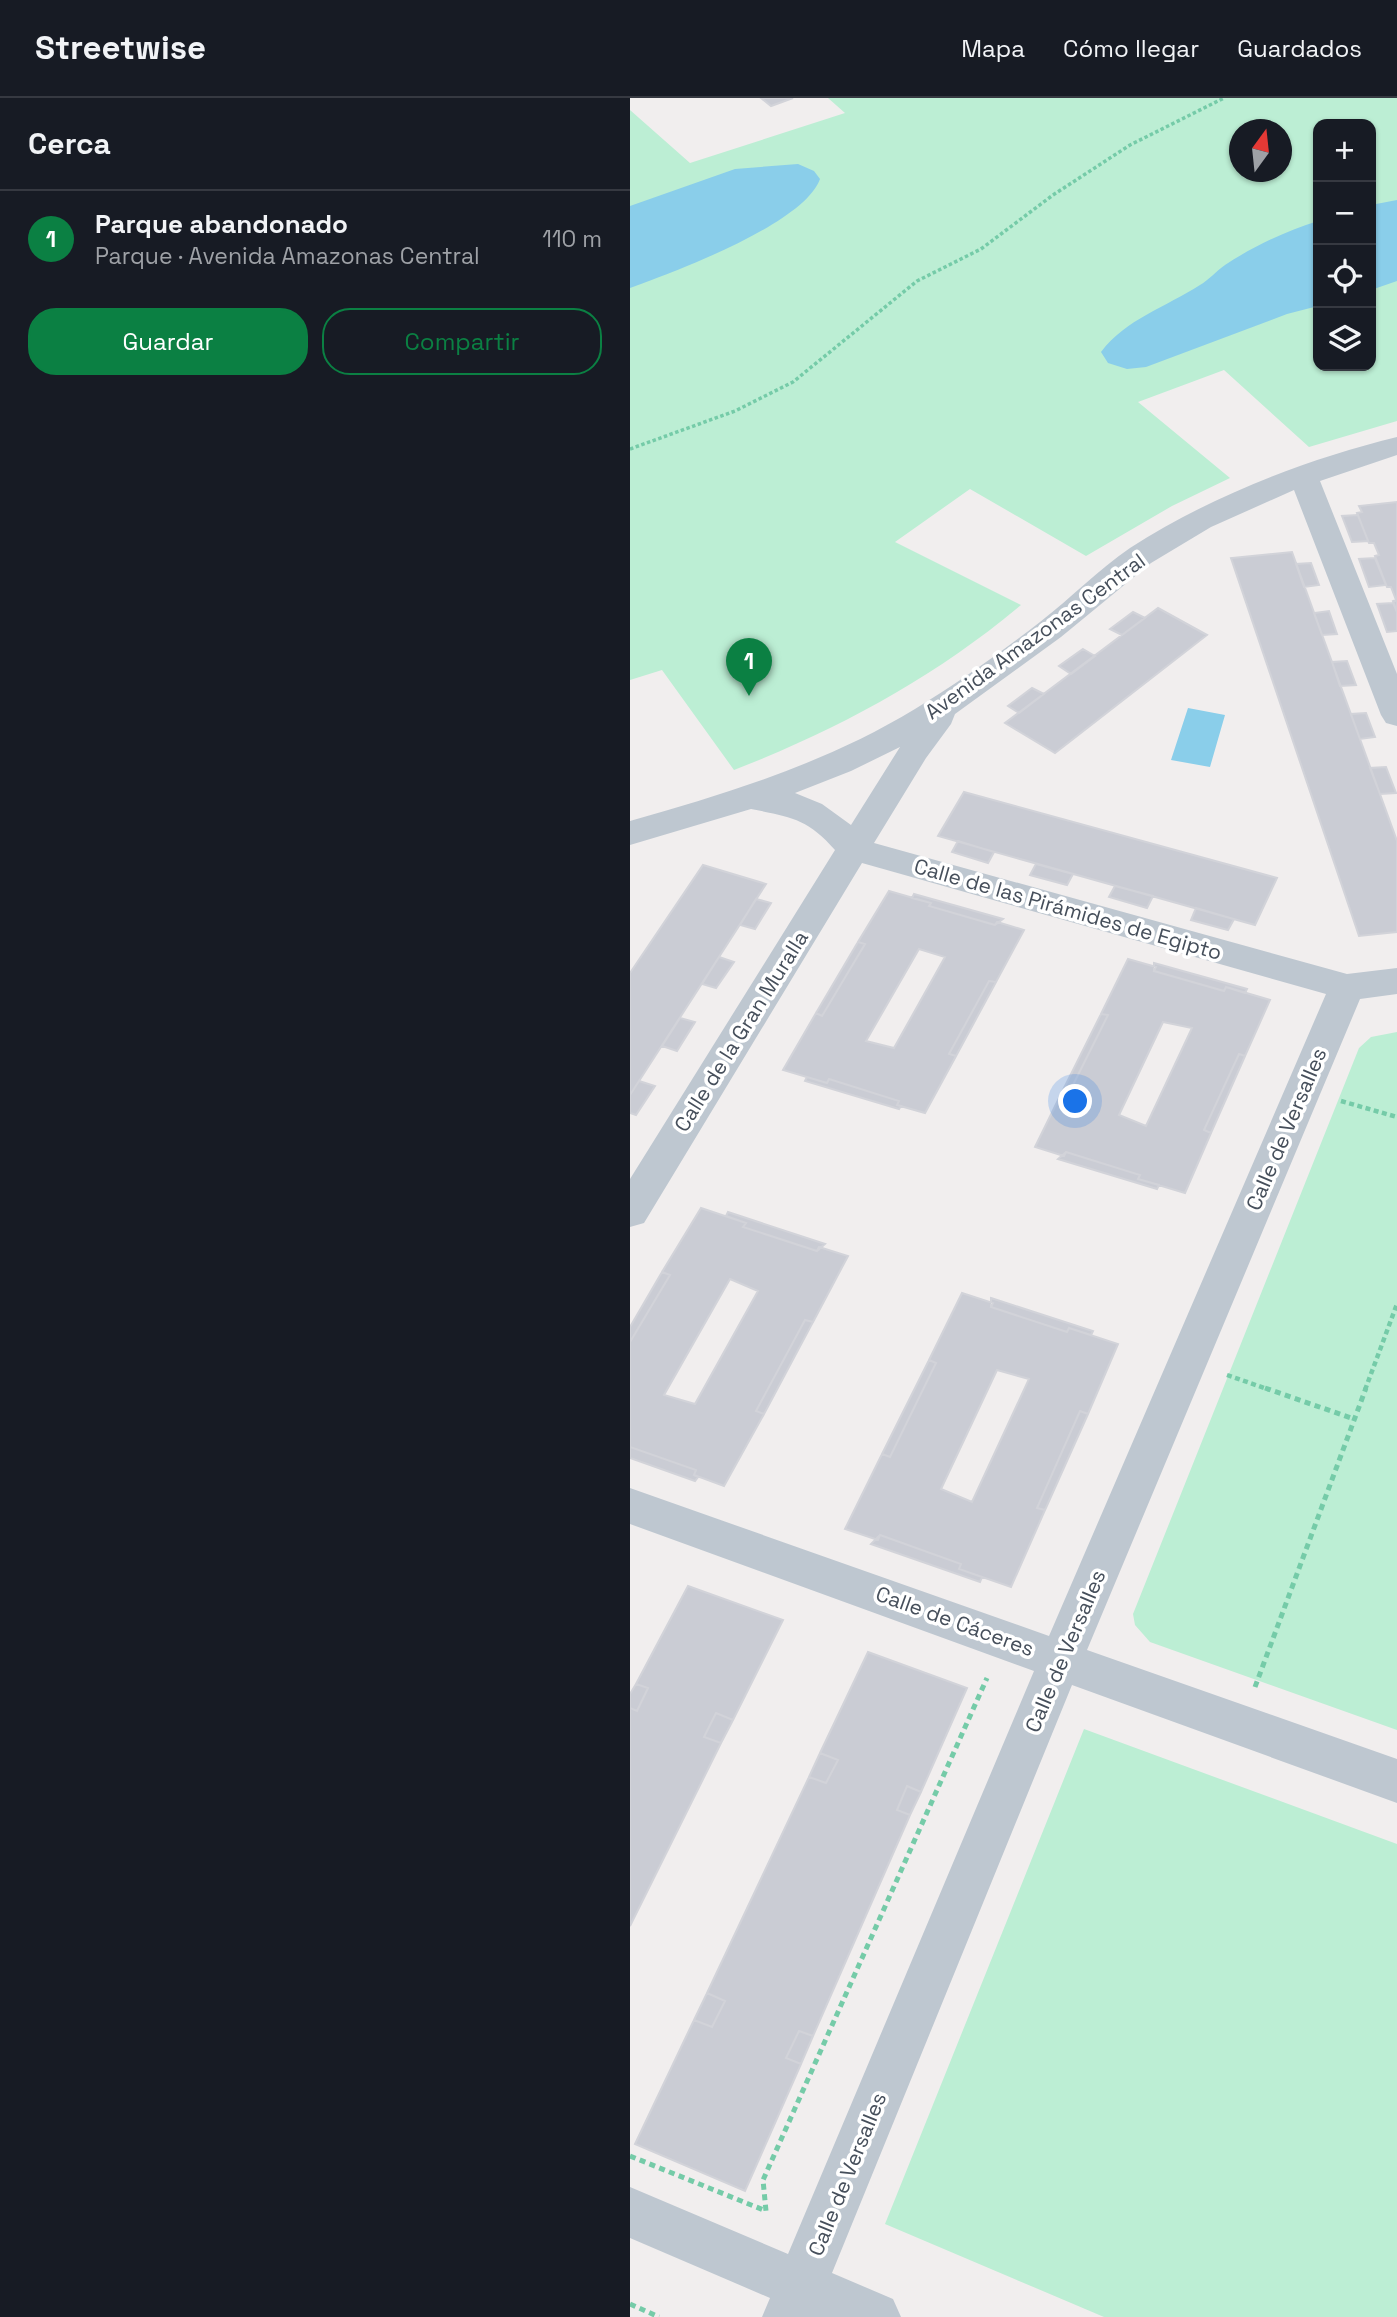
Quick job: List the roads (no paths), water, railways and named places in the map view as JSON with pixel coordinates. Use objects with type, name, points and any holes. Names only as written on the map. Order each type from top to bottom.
[{"type":"street","name":"Avenida Amazonas Central","points":[[630,833],[753,798],[801,781],[865,752],[951,702],[1050,630],[1140,556],[1233,504],[1303,475],[1397,446]]},
{"type":"street","points":[[1303,475],[1397,715]]},
{"type":"street","name":"Calle de la Gran Muralla","points":[[630,1212],[914,750],[951,702]]},
{"type":"street","points":[[753,798],[784,801],[817,815],[842,834],[853,849]]},
{"type":"street","name":"Calle de las Pirámides de Egipto","points":[[853,849],[1347,987],[1397,981]]},
{"type":"street","name":"Calle de Versalles","points":[[795,2301],[1062,1660],[1347,987]]},
{"type":"street","name":"Calle de Cáceres","points":[[630,1506],[1397,1781]]},
{"type":"street","points":[[630,2212],[795,2301],[875,2317]]},
{"type":"water","points":[[798,164],[814,171],[820,179],[809,196],[790,213],[736,244],[630,288],[630,206],[735,169]]},
{"type":"water","points":[[1397,200],[1397,281],[1376,288],[1376,245],[1376,204]]},
{"type":"water","points":[[1313,223],[1313,307],[1287,314],[1146,367],[1127,369],[1108,363],[1101,352],[1134,322],[1203,283],[1225,265],[1282,234]]},
{"type":"water","points":[[1188,708],[1225,715],[1210,767],[1171,760]]},
{"type":"place","name":"Parque abandonado","points":[[749,696]]}]
